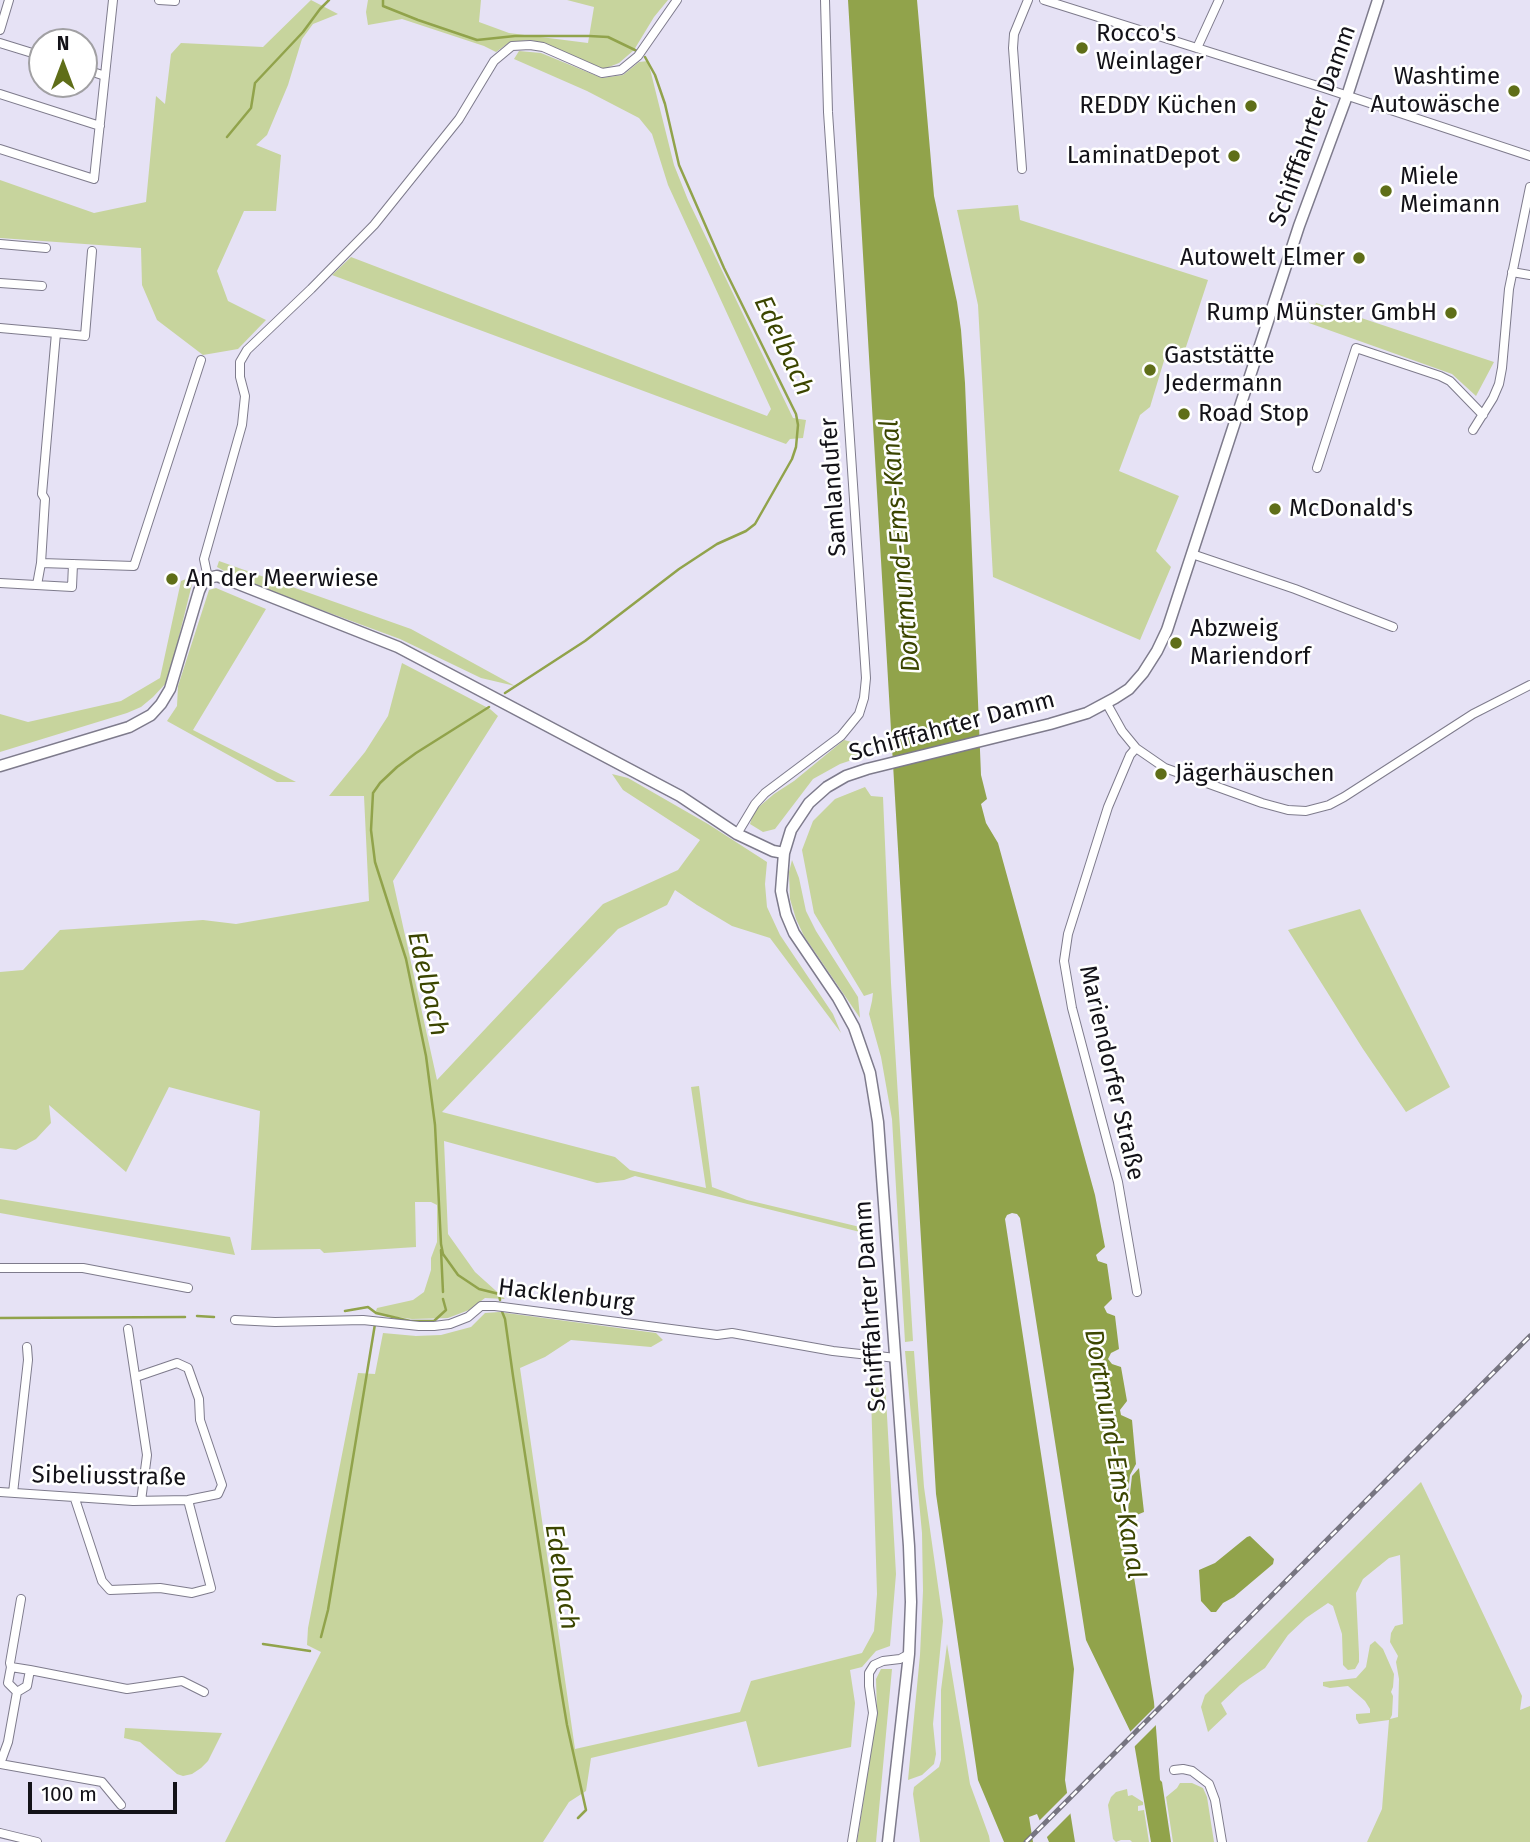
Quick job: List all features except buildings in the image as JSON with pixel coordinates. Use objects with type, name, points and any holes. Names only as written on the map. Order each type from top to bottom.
[{"type":"main road","name":"Schifffahrter Damm","points":[[888,1842],[909,1654],[911,1602],[878,1122],[872,1083],[854,1027],[838,998],[794,933],[786,914],[781,879],[784,853],[797,819],[816,796],[846,776],[1071,718],[1107,704],[1129,689],[1143,673],[1167,630],[1299,226],[1347,96],[1378,0]]},
{"type":"main road","points":[[0,766],[129,727],[151,715],[170,689],[203,582],[216,576],[398,647],[680,796],[737,834],[784,853]]},
{"type":"street","points":[[0,30],[9,0]]},
{"type":"street","points":[[0,149],[94,179],[113,0]]},
{"type":"street","points":[[159,0],[175,1]]},
{"type":"street","points":[[208,578],[204,559],[242,425],[245,396],[240,377],[240,362],[247,350],[374,225],[459,119],[495,61],[512,46],[543,47],[602,73],[621,70],[638,56],[677,0]]},
{"type":"street","name":"Samlandufer","points":[[737,834],[765,793],[841,736],[859,713],[864,698],[866,678],[828,112],[825,0]]},
{"type":"street","points":[[1022,169],[1013,48],[1014,34],[1028,0]]},
{"type":"street","points":[[1044,0],[1530,156]]},
{"type":"street","points":[[1197,48],[1219,0]]},
{"type":"street","points":[[0,43],[28,52]]},
{"type":"street","points":[[98,74],[105,76]]},
{"type":"street","points":[[0,94],[100,126]]},
{"type":"street","points":[[1473,430],[1499,384],[1509,289],[1530,187]]},
{"type":"street","points":[[0,244],[46,248]]},
{"type":"street","points":[[0,328],[85,336],[92,251]]},
{"type":"street","points":[[1512,272],[1530,275]]},
{"type":"street","points":[[0,283],[42,286]]},
{"type":"street","points":[[37,585],[41,563],[45,499],[42,494],[56,332]]},
{"type":"street","points":[[1317,468],[1356,348],[1450,381],[1483,415]]},
{"type":"street","points":[[41,563],[134,566],[201,360]]},
{"type":"street","points":[[1192,554],[1295,589],[1393,627]]},
{"type":"street","points":[[0,583],[72,587],[73,564]]},
{"type":"street","points":[[1107,704],[1122,731],[1136,748],[1165,768],[1277,808],[1306,811],[1329,805],[1344,797],[1473,713],[1530,685]]},
{"type":"street","name":"Mariendorfer Straße","points":[[1136,748],[1129,755],[1108,807],[1068,934],[1064,961],[1072,1008],[1118,1182],[1137,1292]]},
{"type":"street","points":[[0,1268],[83,1268],[188,1288]]},
{"type":"street","name":"Hacklenburg","points":[[235,1320],[363,1320],[434,1326],[450,1324],[468,1317],[481,1306],[495,1306],[717,1335],[732,1333],[833,1351],[896,1357]]},
{"type":"street","points":[[128,1329],[148,1455],[141,1501]]},
{"type":"street","points":[[13,1493],[28,1360],[27,1347]]},
{"type":"street","name":"Sibeliusstraße","points":[[0,1492],[75,1499],[141,1501],[188,1500],[218,1494],[222,1485],[200,1420],[199,1399],[188,1368],[177,1363],[136,1377]]},
{"type":"street","points":[[75,1499],[103,1581],[110,1590],[160,1588],[192,1592],[211,1588],[188,1500]]},
{"type":"street","points":[[17,1692],[8,1683],[21,1599]]},
{"type":"street","points":[[852,1842],[873,1713],[869,1673],[874,1665],[909,1654]]},
{"type":"street","points":[[11,1667],[127,1689],[182,1681],[204,1692]]},
{"type":"street","points":[[30,1671],[27,1686],[17,1692],[8,1742],[0,1764],[102,1782],[121,1805]]},
{"type":"street","points":[[1174,1770],[1192,1771],[1209,1784],[1215,1800],[1222,1842]]},
{"type":"street","points":[[0,1833],[37,1842]]},
{"type":"shaded area","points":[[311,0],[338,14],[313,24],[302,39],[288,85],[267,135],[256,145],[281,155],[276,211],[244,211],[217,271],[228,301],[266,320],[238,349],[203,355],[157,320],[142,285],[141,248],[0,238],[0,180],[94,213],[146,202],[156,96],[165,104],[171,54],[181,43],[263,47]]},
{"type":"shaded area","points":[[368,0],[481,0],[479,22],[509,33],[588,43],[594,7],[567,0],[668,0],[634,50],[619,63],[604,69],[530,40],[510,42],[496,52],[402,19],[368,25]]},
{"type":"shaded area","points":[[519,51],[541,53],[602,78],[623,75],[639,62],[648,61],[674,165],[688,200],[793,418],[806,420],[803,438],[790,439],[786,444],[332,275],[351,257],[767,416],[771,409],[668,185],[652,134],[639,118],[587,91],[514,59]]},
{"type":"shaded area","points":[[1018,205],[1020,220],[1208,280],[1182,359],[1166,354],[1150,407],[1140,415],[1119,471],[1179,496],[1156,551],[1171,567],[1140,640],[993,577],[978,305],[957,210]]},
{"type":"shaded area","points":[[1316,303],[1494,362],[1476,396],[1452,374],[1309,323]]},
{"type":"shaded area","points":[[219,561],[411,629],[515,686],[481,678],[400,639],[243,581],[217,567]]},
{"type":"shaded area","points":[[194,576],[168,681],[153,697],[141,707],[127,713],[0,752],[0,714],[28,722],[121,701],[160,678],[181,581]]},
{"type":"shaded area","points":[[216,588],[266,609],[193,730],[296,782],[277,782],[167,721],[177,706],[178,686],[209,590]]},
{"type":"shaded area","points":[[402,663],[490,709],[498,716],[393,881],[437,1080],[603,904],[678,870],[700,840],[623,790],[612,774],[628,778],[767,862],[767,907],[780,935],[833,1014],[841,1033],[770,938],[732,926],[675,890],[667,905],[618,929],[442,1112],[615,1157],[630,1170],[706,1188],[691,1087],[699,1086],[712,1187],[747,1200],[860,1227],[860,1232],[635,1176],[597,1183],[444,1141],[448,1234],[475,1272],[505,1299],[485,1298],[469,1310],[448,1318],[412,1319],[375,1314],[377,1308],[413,1300],[424,1292],[437,1242],[437,1205],[431,1202],[415,1202],[416,1247],[324,1253],[320,1249],[251,1250],[260,1111],[169,1087],[126,1172],[49,1105],[51,1123],[36,1139],[16,1150],[0,1148],[0,972],[23,970],[60,930],[203,920],[236,924],[369,901],[364,796],[329,796],[365,752],[388,716]]},
{"type":"shaded area","points":[[844,740],[856,743],[861,757],[840,764],[813,779],[775,829],[763,832],[750,824],[754,811]]},
{"type":"shaded area","points":[[865,787],[871,796],[883,797],[891,983],[913,1341],[905,1342],[892,1119],[881,1057],[869,1014],[873,993],[864,996],[814,913],[802,850],[813,821],[835,799]]},
{"type":"shaded area","points":[[792,860],[806,911],[858,997],[860,1018],[804,936],[796,919],[790,899],[789,872]]},
{"type":"shaded area","points":[[1360,909],[1450,1087],[1406,1112],[1288,930]]},
{"type":"shaded area","points":[[0,1199],[230,1237],[235,1255],[0,1213]]},
{"type":"shaded area","points":[[499,1312],[656,1333],[663,1340],[651,1347],[571,1340],[545,1357],[520,1368],[575,1749],[740,1712],[751,1681],[862,1653],[874,1631],[877,1594],[870,1362],[884,1363],[896,1574],[890,1646],[876,1651],[862,1667],[850,1670],[855,1703],[851,1747],[758,1767],[746,1721],[591,1758],[586,1791],[569,1802],[543,1842],[225,1842],[321,1652],[307,1645],[308,1628],[358,1373],[375,1374],[383,1333],[441,1335],[471,1327],[485,1313]]},
{"type":"shaded area","points":[[905,1351],[914,1351],[924,1487],[943,1621],[933,1724],[936,1754],[934,1764],[922,1775],[908,1780],[923,1591],[922,1533]]},
{"type":"shaded area","points":[[1421,1482],[1522,1696],[1520,1710],[1530,1706],[1530,1842],[1367,1842],[1382,1809],[1389,1720],[1359,1724],[1356,1714],[1370,1713],[1365,1701],[1348,1686],[1330,1688],[1323,1686],[1323,1682],[1356,1678],[1366,1667],[1370,1645],[1375,1641],[1383,1649],[1394,1674],[1390,1719],[1398,1717],[1398,1656],[1390,1642],[1395,1626],[1403,1624],[1400,1555],[1389,1558],[1363,1579],[1356,1593],[1359,1662],[1355,1669],[1348,1670],[1343,1665],[1342,1634],[1333,1606],[1328,1603],[1288,1635],[1265,1668],[1240,1685],[1221,1703],[1227,1714],[1208,1732],[1201,1707],[1205,1695]]},
{"type":"shaded area","points":[[947,1644],[970,1784],[990,1842],[920,1842],[913,1794],[914,1787],[939,1767],[941,1760],[941,1690]]},
{"type":"shaded area","points":[[881,1669],[892,1669],[876,1842],[857,1842],[877,1713],[876,1679]]},
{"type":"shaded area","points":[[125,1728],[222,1733],[208,1761],[192,1774],[183,1776],[177,1774],[140,1742],[124,1738]]},
{"type":"shaded area","points":[[1180,1783],[1192,1783],[1203,1788],[1207,1797],[1214,1842],[1173,1842],[1166,1797]]},
{"type":"shaded area","points":[[1127,1789],[1128,1796],[1132,1795],[1143,1802],[1143,1805],[1138,1806],[1138,1811],[1144,1810],[1149,1842],[1116,1842],[1113,1839],[1108,1805],[1116,1792]]},
{"type":"water","name":"Dortmund-Ems-Kanal","points":[[848,0],[917,0],[934,196],[961,330],[981,775],[987,799],[981,804],[986,823],[998,843],[1095,1195],[1105,1247],[1096,1255],[1098,1261],[1107,1264],[1112,1299],[1104,1307],[1107,1313],[1115,1316],[1119,1349],[1111,1353],[1108,1359],[1112,1364],[1121,1367],[1127,1401],[1120,1410],[1121,1415],[1132,1420],[1136,1464],[1130,1475],[1125,1521],[1154,1702],[1160,1780],[1171,1842],[1151,1842],[1133,1737],[1086,1640],[1020,1218],[1012,1213],[1005,1219],[1074,1669],[1065,1780],[1075,1842],[1049,1842],[1037,1814],[1029,1817],[1033,1842],[1004,1842],[978,1780],[936,1494]]},
{"type":"water","points":[[1139,1468],[1144,1512],[1127,1519],[1132,1476]]},
{"type":"water","points":[[1250,1536],[1274,1559],[1273,1564],[1223,1603],[1216,1612],[1211,1612],[1201,1601],[1199,1570],[1215,1563]]},
{"type":"pier","points":[[1158,1704],[1159,1722],[1132,1749],[1128,1734]]},
{"type":"pier","points":[[1070,1790],[1074,1810],[1044,1840],[1037,1823]]},
{"type":"waterway","points":[[227,137],[251,108],[255,83],[329,0]]},
{"type":"waterway","name":"Edelbach","points":[[383,0],[383,6],[477,40],[515,36],[608,37],[637,51]]},
{"type":"waterway","name":"Edelbach","points":[[505,693],[585,641],[679,569],[717,544],[755,524],[792,459],[796,447],[796,414],[724,268],[679,165],[665,104],[655,75],[645,57]]},
{"type":"waterway","name":"Edelbach","points":[[489,707],[416,753],[380,783],[373,793],[371,830],[375,862],[406,959],[426,1056],[435,1125],[443,1254],[458,1275],[479,1289],[499,1294],[500,1300]]},
{"type":"waterway","points":[[441,1250],[443,1292]]},
{"type":"waterway","points":[[345,1311],[368,1307],[376,1313],[410,1321],[434,1321],[446,1310],[443,1299]]},
{"type":"waterway","name":"Edelbach","points":[[501,1309],[505,1319],[567,1725],[586,1810],[578,1818]]},
{"type":"waterway","points":[[197,1316],[214,1317]]},
{"type":"waterway","points":[[0,1318],[185,1317]]},
{"type":"waterway","points":[[321,1637],[328,1610],[375,1324]]},
{"type":"waterway","points":[[263,1644],[310,1651]]},
{"type":"railway","points":[[1026,1842],[1530,1336]]},
{"type":"place","name":"Rocco's Weinlager","points":[[1082,48]]},
{"type":"place","name":"Washtime Autowäsche","points":[[1514,91]]},
{"type":"place","name":"REDDY Küchen","points":[[1251,106]]},
{"type":"place","name":"LaminatDepot","points":[[1234,156]]},
{"type":"place","name":"Miele Meimann","points":[[1386,191]]},
{"type":"place","name":"Autowelt Elmer","points":[[1359,258]]},
{"type":"place","name":"Rump Münster GmbH","points":[[1451,313]]},
{"type":"place","name":"Gaststätte Jedermann","points":[[1150,370]]},
{"type":"place","name":"Road Stop","points":[[1184,414]]},
{"type":"place","name":"McDonald's","points":[[1275,509]]},
{"type":"place","name":"An der Meerwiese","points":[[172,579]]},
{"type":"place","name":"Abzweig Mariendorf","points":[[1176,643]]},
{"type":"place","name":"Jägerhäuschen","points":[[1161,774]]}]
